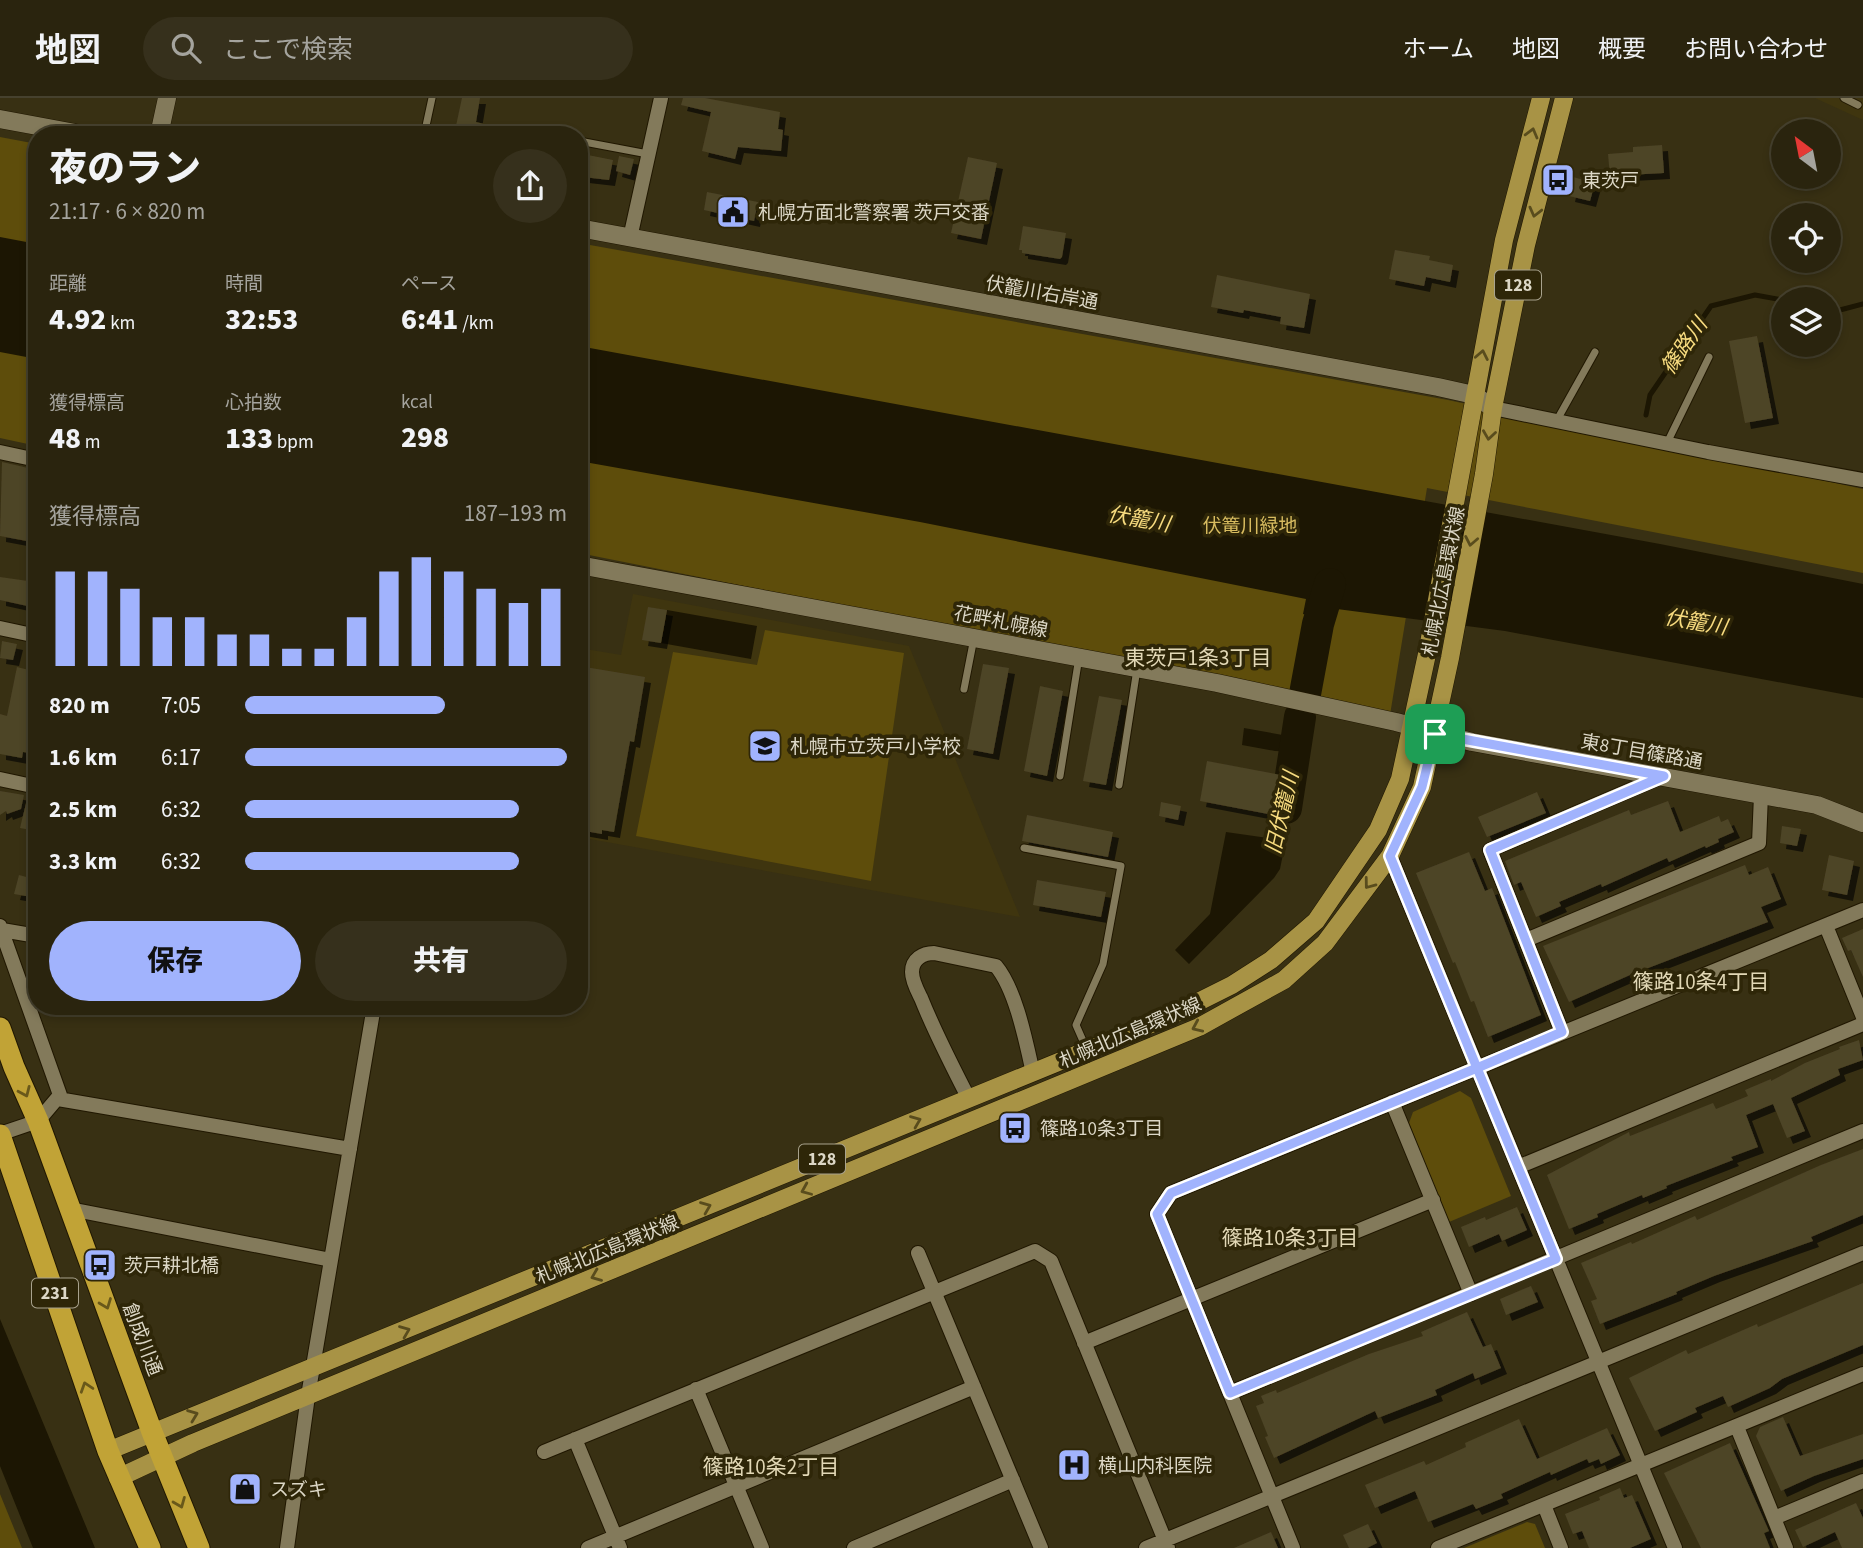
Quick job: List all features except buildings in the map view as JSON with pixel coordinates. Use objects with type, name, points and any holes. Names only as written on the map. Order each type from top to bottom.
[{"type":"highway","name":"創成川通","points":[[0,1028],[38,1121],[152,1432],[199,1548]]},
{"type":"highway","name":"231","points":[[0,1134],[108,1451],[149,1548]]},
{"type":"main road","points":[[161,126],[167,98]]},
{"type":"main road","name":"札幌北広島環状線","points":[[108,1451],[1166,1018],[1232,985],[1271,960],[1316,921],[1378,830],[1399,779],[1427,654],[1504,240],[1541,98]]},
{"type":"main road","name":"札幌北広島環状線","points":[[118,1478],[308,1396],[1199,1027],[1284,980],[1325,943],[1390,856],[1422,787],[1450,658],[1484,474],[1493,408],[1526,245],[1564,98]]},
{"type":"main road","points":[[0,118],[40,126]]},
{"type":"main road","name":"伏籠川右岸通","points":[[588,230],[1474,395],[1493,408]]},
{"type":"main road","name":"花畔札幌線","points":[[588,567],[1137,668],[1412,727]]},
{"type":"main road","name":"東8丁目篠路通","points":[[1412,727],[1435,734],[1761,794],[1817,806],[1863,823]]},
{"type":"street","points":[[630,238],[661,98]]},
{"type":"street","points":[[1493,408],[1667,444],[1863,480]]},
{"type":"street","points":[[0,452],[28,458]]},
{"type":"street","points":[[0,628],[28,634]]},
{"type":"street","points":[[1562,1032],[1490,850],[1664,776]]},
{"type":"street","points":[[0,779],[28,785]]},
{"type":"street","points":[[1525,940],[1759,843],[1761,794]]},
{"type":"street","points":[[1390,856],[1675,1548]]},
{"type":"street","points":[[1293,1548],[1157,1214],[1171,1193],[1863,910]]},
{"type":"street","points":[[1826,926],[1863,1017]]},
{"type":"street","points":[[1,928],[28,934]]},
{"type":"street","points":[[1,928],[28,1004]]},
{"type":"street","points":[[969,1099],[913,979],[915,961],[924,954],[934,953],[996,965],[1023,1025],[1033,1073]]},
{"type":"street","points":[[0,1134],[38,1121],[60,1095],[32,1015]]},
{"type":"street","points":[[287,1548],[308,1396],[372,1015]]},
{"type":"street","points":[[1518,1167],[1863,1024]]},
{"type":"street","points":[[58,1099],[350,1149]]},
{"type":"street","points":[[1392,1102],[1471,1294]]},
{"type":"street","points":[[1230,1393],[1863,1131]]},
{"type":"street","points":[[1084,1343],[1433,1200]]},
{"type":"street","points":[[70,1209],[331,1260]]},
{"type":"street","points":[[544,1451],[1035,1251],[1051,1261],[1166,1544]]},
{"type":"street","points":[[918,1253],[1041,1548]]},
{"type":"street","points":[[1146,1548],[1166,1544],[1272,1496],[1863,1253]]},
{"type":"street","points":[[1437,1548],[1863,1374]]},
{"type":"street","points":[[588,1548],[618,1542],[736,1486],[974,1387]]},
{"type":"street","points":[[696,1389],[762,1548]]},
{"type":"street","points":[[1737,1427],[1786,1548]]},
{"type":"street","points":[[575,1439],[618,1542]]},
{"type":"street","points":[[855,1548],[1013,1480]]},
{"type":"street","points":[[1774,1518],[1863,1481]]},
{"type":"street","points":[[1544,1505],[1561,1548]]},
{"type":"lane","points":[[427,126],[432,98]]},
{"type":"lane","points":[[1844,98],[1858,105]]},
{"type":"lane","points":[[588,143],[649,155]]},
{"type":"lane","points":[[1556,421],[1595,352]]},
{"type":"lane","points":[[1667,444],[1709,356]]},
{"type":"lane","points":[[964,689],[974,637]]},
{"type":"lane","points":[[1060,776],[1079,657]]},
{"type":"lane","points":[[1119,785],[1137,668]]},
{"type":"lane","points":[[1024,848],[1121,866],[1103,964],[1076,1025],[1087,1051]]},
{"type":"shaded area","points":[[1815,98],[1863,98],[1863,120]]},
{"type":"shaded area","name":"札幌市立茨戸小学校","points":[[633,594],[909,646],[1020,917],[588,839],[588,650],[621,655]]},
{"type":"green space","points":[[0,137],[28,142],[28,444],[0,438]]},
{"type":"green space","name":"伏篭川緑地","points":[[588,245],[1448,400],[1863,489],[1863,573],[1427,488],[1390,715],[588,555]]},
{"type":"green space","points":[[765,630],[904,653],[871,881],[636,836],[673,652],[757,665]]},
{"type":"green space","points":[[1460,1091],[1471,1098],[1511,1196],[1449,1222],[1409,1123],[1413,1112]]},
{"type":"green space","points":[[0,1494],[22,1548],[0,1548]]},
{"type":"green space","points":[[1527,1522],[1535,1524],[1545,1548],[1464,1548]]},
{"type":"water","points":[[0,237],[28,242],[28,357],[0,352]]},
{"type":"water","name":"伏籠川","points":[[588,348],[1660,544],[1863,584],[1863,698],[1505,631],[1337,609],[1335,620],[1329,620],[1327,626],[1309,622],[1310,616],[1303,614],[1306,599],[920,522],[588,463]]},
{"type":"water","points":[[667,610],[757,626],[751,659],[661,643]]},
{"type":"water","points":[[1303,656],[1320,659],[1313,694],[1296,691]]},
{"type":"water","points":[[1290,725],[1306,728],[1303,752],[1275,751],[1242,745],[1244,728],[1288,736]]},
{"type":"water","points":[[1283,767],[1300,769],[1280,869],[1189,964],[1175,950],[1210,914],[1226,832],[1268,838]]},
{"type":"water","points":[[0,1319],[95,1548],[33,1548],[0,1466]]},
{"type":"waterway","name":"篠路川","points":[[1646,415],[1650,395],[1711,306],[1755,295],[1771,298]]},
{"type":"waterway","name":"篠路川","points":[[1841,310],[1863,304]]},
{"type":"waterway","name":"旧伏籠川","points":[[1305,694],[1318,624],[1330,584]]},
{"type":"waterway","name":"旧伏籠川","points":[[1286,808],[1300,717]]},
{"type":"place","name":"東茨戸","points":[[1558,180]]},
{"type":"place","name":"札幌方面北警察署 茨戸交番","points":[[733,212]]},
{"type":"place","name":"札幌市立茨戸小学校","points":[[765,746]]},
{"type":"place","name":"篠路10条3丁目","points":[[1015,1128]]},
{"type":"place","name":"茨戸耕北橋","points":[[100,1265]]},
{"type":"place","name":"横山内科医院","points":[[1074,1465]]},
{"type":"place","name":"スズキ","points":[[245,1489]]},
{"type":"district","name":"東茨戸1条3丁目","points":[[1198,658]]},
{"type":"district","name":"篠路10条4丁目","points":[[1701,982]]},
{"type":"district","name":"篠路10条3丁目","points":[[1290,1238]]},
{"type":"district","name":"篠路10条2丁目","points":[[771,1467]]},
{"type":"route","points":[[1435,734],[1422,787],[1390,856],[1477,1068],[1171,1193],[1157,1214],[1230,1393],[1556,1259],[1477,1068],[1562,1032],[1490,850],[1664,776],[1435,734]]}]
